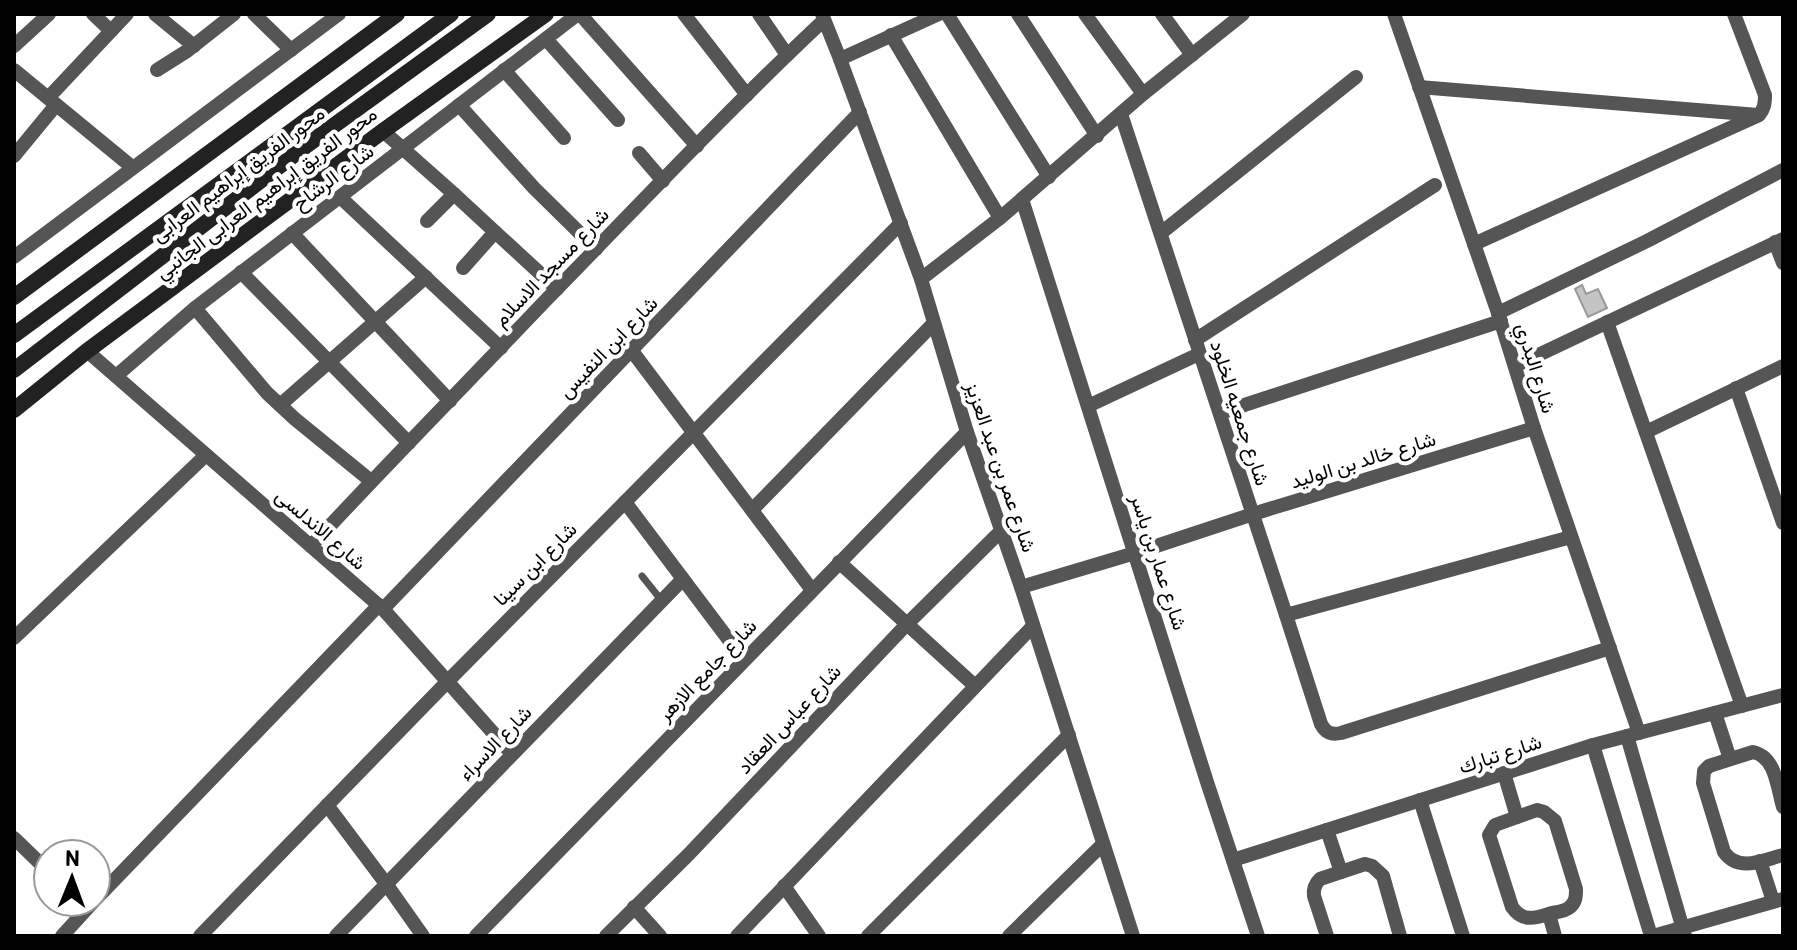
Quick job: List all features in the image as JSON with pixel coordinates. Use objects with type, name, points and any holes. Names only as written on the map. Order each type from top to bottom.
[{"type":"street","points":[[14,46],[49,14]]},
{"type":"street","points":[[93,14],[111,31]]},
{"type":"street","points":[[14,156],[52,101],[127,14]]},
{"type":"street","points":[[155,14],[194,46]]},
{"type":"street","points":[[157,70],[234,14]]},
{"type":"street","points":[[254,14],[291,50]]},
{"type":"street","points":[[14,257],[339,14]]},
{"type":"street","points":[[14,297],[397,14]]},
{"type":"street","name":"محور الفريق إبراهيم العرابى","points":[[14,335],[451,14]]},
{"type":"street","name":"محور الفريق إبراهيم العرابى","points":[[14,370],[307,145],[488,14]]},
{"type":"street","name":"محور الفريق إبراهيم العرابى الجانبي","points":[[14,410],[87,351],[546,14]]},
{"type":"street","points":[[579,14],[697,146]]},
{"type":"street","name":"شارع الرشاح","points":[[116,376],[241,272],[579,14]]},
{"type":"street","points":[[684,14],[747,95]]},
{"type":"street","points":[[759,14],[787,55]]},
{"type":"street","points":[[897,14],[898,32],[1000,218]]},
{"type":"street","points":[[840,59],[939,14]]},
{"type":"street","points":[[947,14],[1049,177]]},
{"type":"street","points":[[1018,14],[1097,136]]},
{"type":"street","points":[[1085,14],[1143,94]]},
{"type":"street","points":[[1162,14],[1192,55]]},
{"type":"street","name":"شارع البدري","points":[[1394,14],[1500,317],[1534,428],[1610,648],[1684,931]]},
{"type":"street","points":[[1474,244],[1759,115],[1765,95],[1734,14]]},
{"type":"street","points":[[921,279],[1000,218],[1239,15]]},
{"type":"street","name":"شارع مسجد الاسلام","points":[[311,546],[823,17]]},
{"type":"street","name":"شارع عمر بن عبد العزيز","points":[[823,17],[921,279],[967,432],[1021,587],[1133,936]]},
{"type":"street","points":[[546,39],[618,120]]},
{"type":"street","points":[[14,70],[132,167]]},
{"type":"street","points":[[504,70],[564,138]]},
{"type":"street","points":[[1161,233],[1356,77]]},
{"type":"street","points":[[1419,87],[1759,115]]},
{"type":"street","points":[[459,105],[534,188],[596,249]]},
{"type":"street","name":"شارع ابن النفيس","points":[[112,883],[632,351],[860,112]]},
{"type":"street","name":"شارع جمعيه الخلود","points":[[1121,114],[1325,731],[1341,733],[1610,648]]},
{"type":"street","points":[[383,131],[557,289]]},
{"type":"street","points":[[639,153],[663,181]]},
{"type":"street","points":[[1220,413],[1500,317],[1783,170]]},
{"type":"street","points":[[1088,406],[1197,347],[1435,185]]},
{"type":"street","points":[[427,221],[454,194]]},
{"type":"street","points":[[340,197],[501,348]]},
{"type":"street","name":"شارع عمار بن ياسر","points":[[1022,199],[1258,936]]},
{"type":"street","name":"شارع ابن سينا","points":[[200,936],[901,223]]},
{"type":"street","points":[[463,268],[495,232]]},
{"type":"street","points":[[292,233],[450,401]]},
{"type":"street","points":[[1515,366],[1779,240],[1783,263]]},
{"type":"street","points":[[241,272],[409,443]]},
{"type":"street","points":[[280,405],[426,277]]},
{"type":"street","points":[[195,308],[267,393],[371,481]]},
{"type":"street","points":[[1607,322],[1742,706]]},
{"type":"street","points":[[752,510],[933,324]]},
{"type":"street","name":"شارع الاندلسى","points":[[87,351],[381,607],[512,754]]},
{"type":"street","points":[[632,351],[812,590]]},
{"type":"street","points":[[1646,432],[1783,366]]},
{"type":"street","points":[[1736,388],[1783,523]]},
{"type":"street","name":"شارع خالد بن الوليد","points":[[1021,587],[1534,428]]},
{"type":"street","name":"شارع جامع الازهر","points":[[476,936],[967,432]]},
{"type":"street","points":[[14,638],[206,455]]},
{"type":"street","points":[[625,502],[744,660]]},
{"type":"street","name":"شارع عباس العقاد","points":[[606,936],[1002,530]]},
{"type":"street","points":[[1286,615],[1571,537]]},
{"type":"street","points":[[839,562],[975,686]]},
{"type":"street","name":"شارع الاسراء","points":[[336,936],[683,579]]},
{"type":"street","points":[[737,936],[1033,626]]},
{"type":"street","name":"شارع تبارك","points":[[1233,860],[1593,745],[1783,695]]},
{"type":"street","points":[[1715,713],[1730,759]]},
{"type":"street","points":[[868,936],[1069,735]]},
{"type":"street","points":[[1593,745],[1652,936],[1684,931],[1778,900],[1760,861]]},
{"type":"street","points":[[1783,807],[1771,763],[1766,757],[1753,752],[1709,766],[1704,771],[1703,783],[1724,852],[1729,859],[1744,865],[1783,855]]},
{"type":"street","points":[[1504,773],[1517,817]]},
{"type":"street","points":[[1420,800],[1463,936]]},
{"type":"street","points":[[327,805],[423,936]]},
{"type":"street","points":[[1537,810],[1555,821],[1576,889],[1574,903],[1569,909],[1532,919],[1517,914],[1512,907],[1489,835],[1495,825],[1517,817],[1537,810]]},
{"type":"street","points":[[1327,830],[1341,872]]},
{"type":"street","points":[[14,838],[32,855]]},
{"type":"street","points":[[1009,936],[1103,844]]},
{"type":"street","points":[[1327,936],[1314,890],[1316,883],[1365,864],[1379,870],[1383,876],[1400,936]]},
{"type":"street","points":[[784,886],[819,936]]},
{"type":"street","points":[[634,907],[660,936]]},
{"type":"street","points":[[1549,914],[1555,936]]},
{"type":"street","name":"شارع ابن النفيس","points":[[62,936],[78,918]]},
{"type":"lane","points":[[642,576],[662,601]]},
{"type":"building","points":[[1582,285],[1586,294],[1598,289],[1607,308],[1588,317],[1575,289]]}]
